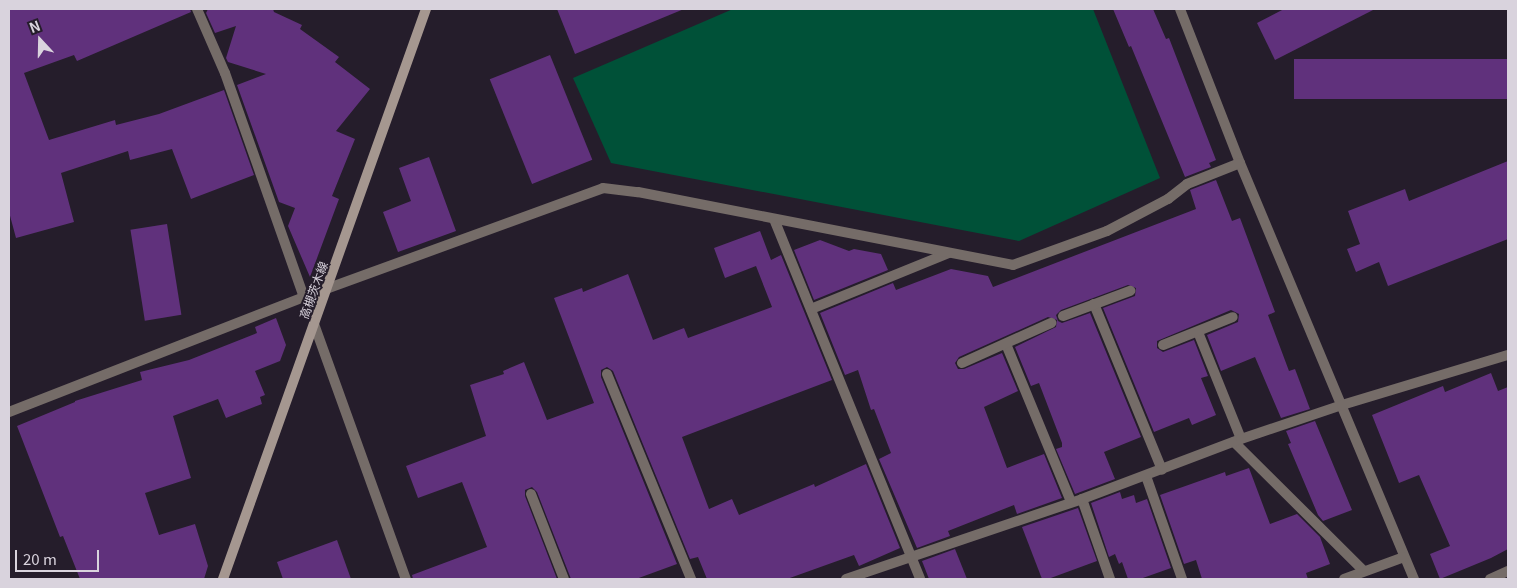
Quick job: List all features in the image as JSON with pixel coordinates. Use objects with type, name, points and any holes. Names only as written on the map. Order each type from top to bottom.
[{"type":"main road","name":"高槻茨木線","points":[[223,579],[426,9]]},
{"type":"street","points":[[197,9],[225,73],[304,297]]},
{"type":"street","points":[[1180,9],[1240,163],[1414,579]]},
{"type":"street","points":[[9,412],[304,297],[604,188],[638,192],[1013,265],[1106,231],[1168,199],[1187,184],[1240,163]]},
{"type":"street","points":[[774,218],[920,579]]},
{"type":"street","points":[[811,309],[950,253]]},
{"type":"street","points":[[1063,316],[1130,290]]},
{"type":"street","points":[[1094,304],[1162,470]]},
{"type":"street","points":[[1163,345],[1234,318]]},
{"type":"street","points":[[962,363],[1051,323]]},
{"type":"street","points":[[314,324],[406,579]]},
{"type":"street","points":[[1198,332],[1237,440],[1364,572]]},
{"type":"street","points":[[1006,344],[1071,502]]},
{"type":"street","points":[[846,579],[1146,476],[1237,440],[1342,405],[1508,355]]},
{"type":"street","points":[[607,374],[691,579]]},
{"type":"street","points":[[1146,476],[1182,579]]},
{"type":"street","points":[[531,494],[564,579]]},
{"type":"street","points":[[1082,498],[1110,579]]},
{"type":"street","points":[[1344,579],[1404,557]]},
{"type":"street","points":[[1490,579],[1508,571]]},
{"type":"green space","points":[[733,9],[1093,9],[1160,178],[1019,241],[611,163],[573,78]]},
{"type":"building","points":[[9,9],[190,9],[191,12],[77,61],[74,55],[24,73],[49,140],[115,120],[116,125],[159,114],[224,90],[254,175],[191,199],[172,149],[130,160],[128,151],[61,173],[74,222],[16,238],[9,212]]},
{"type":"building","points":[[208,9],[273,9],[274,12],[302,25],[300,29],[339,57],[335,62],[370,89],[336,131],[355,139],[332,196],[339,199],[310,277],[288,226],[295,208],[279,202],[237,85],[266,74],[228,62],[226,58],[236,26],[215,33],[206,13]]},
{"type":"building","points":[[557,9],[684,9],[575,54]]},
{"type":"building","points":[[1113,9],[1153,9],[1166,39],[1169,38],[1216,160],[1209,163],[1211,167],[1185,177],[1131,46],[1129,47]]},
{"type":"building","points":[[1284,9],[1375,9],[1275,60],[1257,23]]},
{"type":"building","points":[[550,55],[592,160],[532,184],[490,79]]},
{"type":"building","points":[[1294,59],[1508,59],[1508,99],[1294,99]]},
{"type":"building","points":[[429,157],[456,231],[398,252],[383,212],[411,201],[399,168]]},
{"type":"building","points":[[1508,161],[1508,239],[1388,286],[1379,262],[1356,272],[1347,249],[1360,244],[1348,211],[1405,189],[1409,201]]},
{"type":"building","points":[[1216,180],[1232,221],[1240,218],[1275,312],[1268,315],[1289,371],[1295,369],[1310,409],[1281,418],[1255,357],[1221,371],[1207,335],[1238,322],[1239,314],[1231,310],[1157,341],[1157,348],[1163,352],[1194,340],[1208,376],[1201,378],[1216,415],[1192,425],[1189,418],[1154,432],[1103,308],[1135,296],[1136,288],[1128,285],[1061,310],[1056,315],[1058,321],[1062,323],[1090,313],[1141,437],[1104,452],[1115,479],[1075,494],[1056,449],[1062,447],[1062,443],[1039,383],[1031,386],[1015,347],[1056,327],[1057,320],[1048,317],[959,357],[955,363],[958,369],[964,369],[1002,353],[1018,391],[984,407],[1007,468],[1044,454],[1062,498],[1017,514],[1014,505],[948,531],[950,536],[917,548],[879,459],[891,453],[874,409],[871,410],[858,370],[845,375],[820,313],[893,283],[896,290],[951,269],[988,276],[993,287],[1196,209],[1190,190]]},
{"type":"building","points":[[167,224],[181,315],[145,321],[130,230]]},
{"type":"building","points":[[760,231],[771,260],[781,255],[832,380],[682,437],[709,509],[732,499],[739,515],[814,484],[815,487],[866,464],[900,548],[859,566],[854,555],[787,579],[707,579],[698,557],[690,559],[613,371],[607,367],[601,370],[601,377],[677,564],[636,579],[571,579],[537,492],[532,487],[525,490],[525,496],[557,579],[413,579],[412,575],[487,547],[462,482],[418,498],[406,466],[486,436],[470,385],[504,374],[503,371],[524,362],[547,420],[594,403],[554,298],[582,288],[583,292],[628,274],[653,340],[684,328],[688,338],[772,307],[756,266],[725,278],[714,248]]},
{"type":"building","points":[[820,240],[849,251],[854,249],[881,254],[888,270],[814,300],[794,250]]},
{"type":"building","points":[[276,318],[286,345],[280,361],[255,371],[265,395],[260,397],[262,404],[226,418],[218,399],[173,416],[191,478],[145,493],[159,535],[195,524],[208,566],[204,579],[80,579],[63,536],[60,537],[17,426],[75,401],[142,380],[140,372],[189,360],[257,333],[255,327]]},
{"type":"building","points":[[1491,373],[1498,391],[1508,387],[1508,549],[1440,579],[1430,554],[1450,546],[1419,475],[1399,483],[1372,415],[1443,386],[1445,392]]},
{"type":"building","points":[[1315,421],[1352,510],[1323,521],[1318,515],[1288,444],[1291,443],[1286,431]]},
{"type":"building","points":[[1249,468],[1270,524],[1297,514],[1320,537],[1330,564],[1306,573],[1308,579],[1202,579],[1196,560],[1184,564],[1160,495],[1225,472],[1226,476]]},
{"type":"building","points":[[1120,492],[1122,499],[1134,495],[1136,503],[1147,499],[1171,568],[1140,579],[1128,579],[1122,562],[1119,564],[1115,554],[1109,557],[1091,503]]},
{"type":"building","points":[[1078,508],[1097,561],[1048,579],[1042,579],[1022,527]]},
{"type":"building","points":[[337,540],[351,579],[283,579],[277,562]]},
{"type":"building","points":[[955,549],[967,579],[929,579],[922,561]]}]
